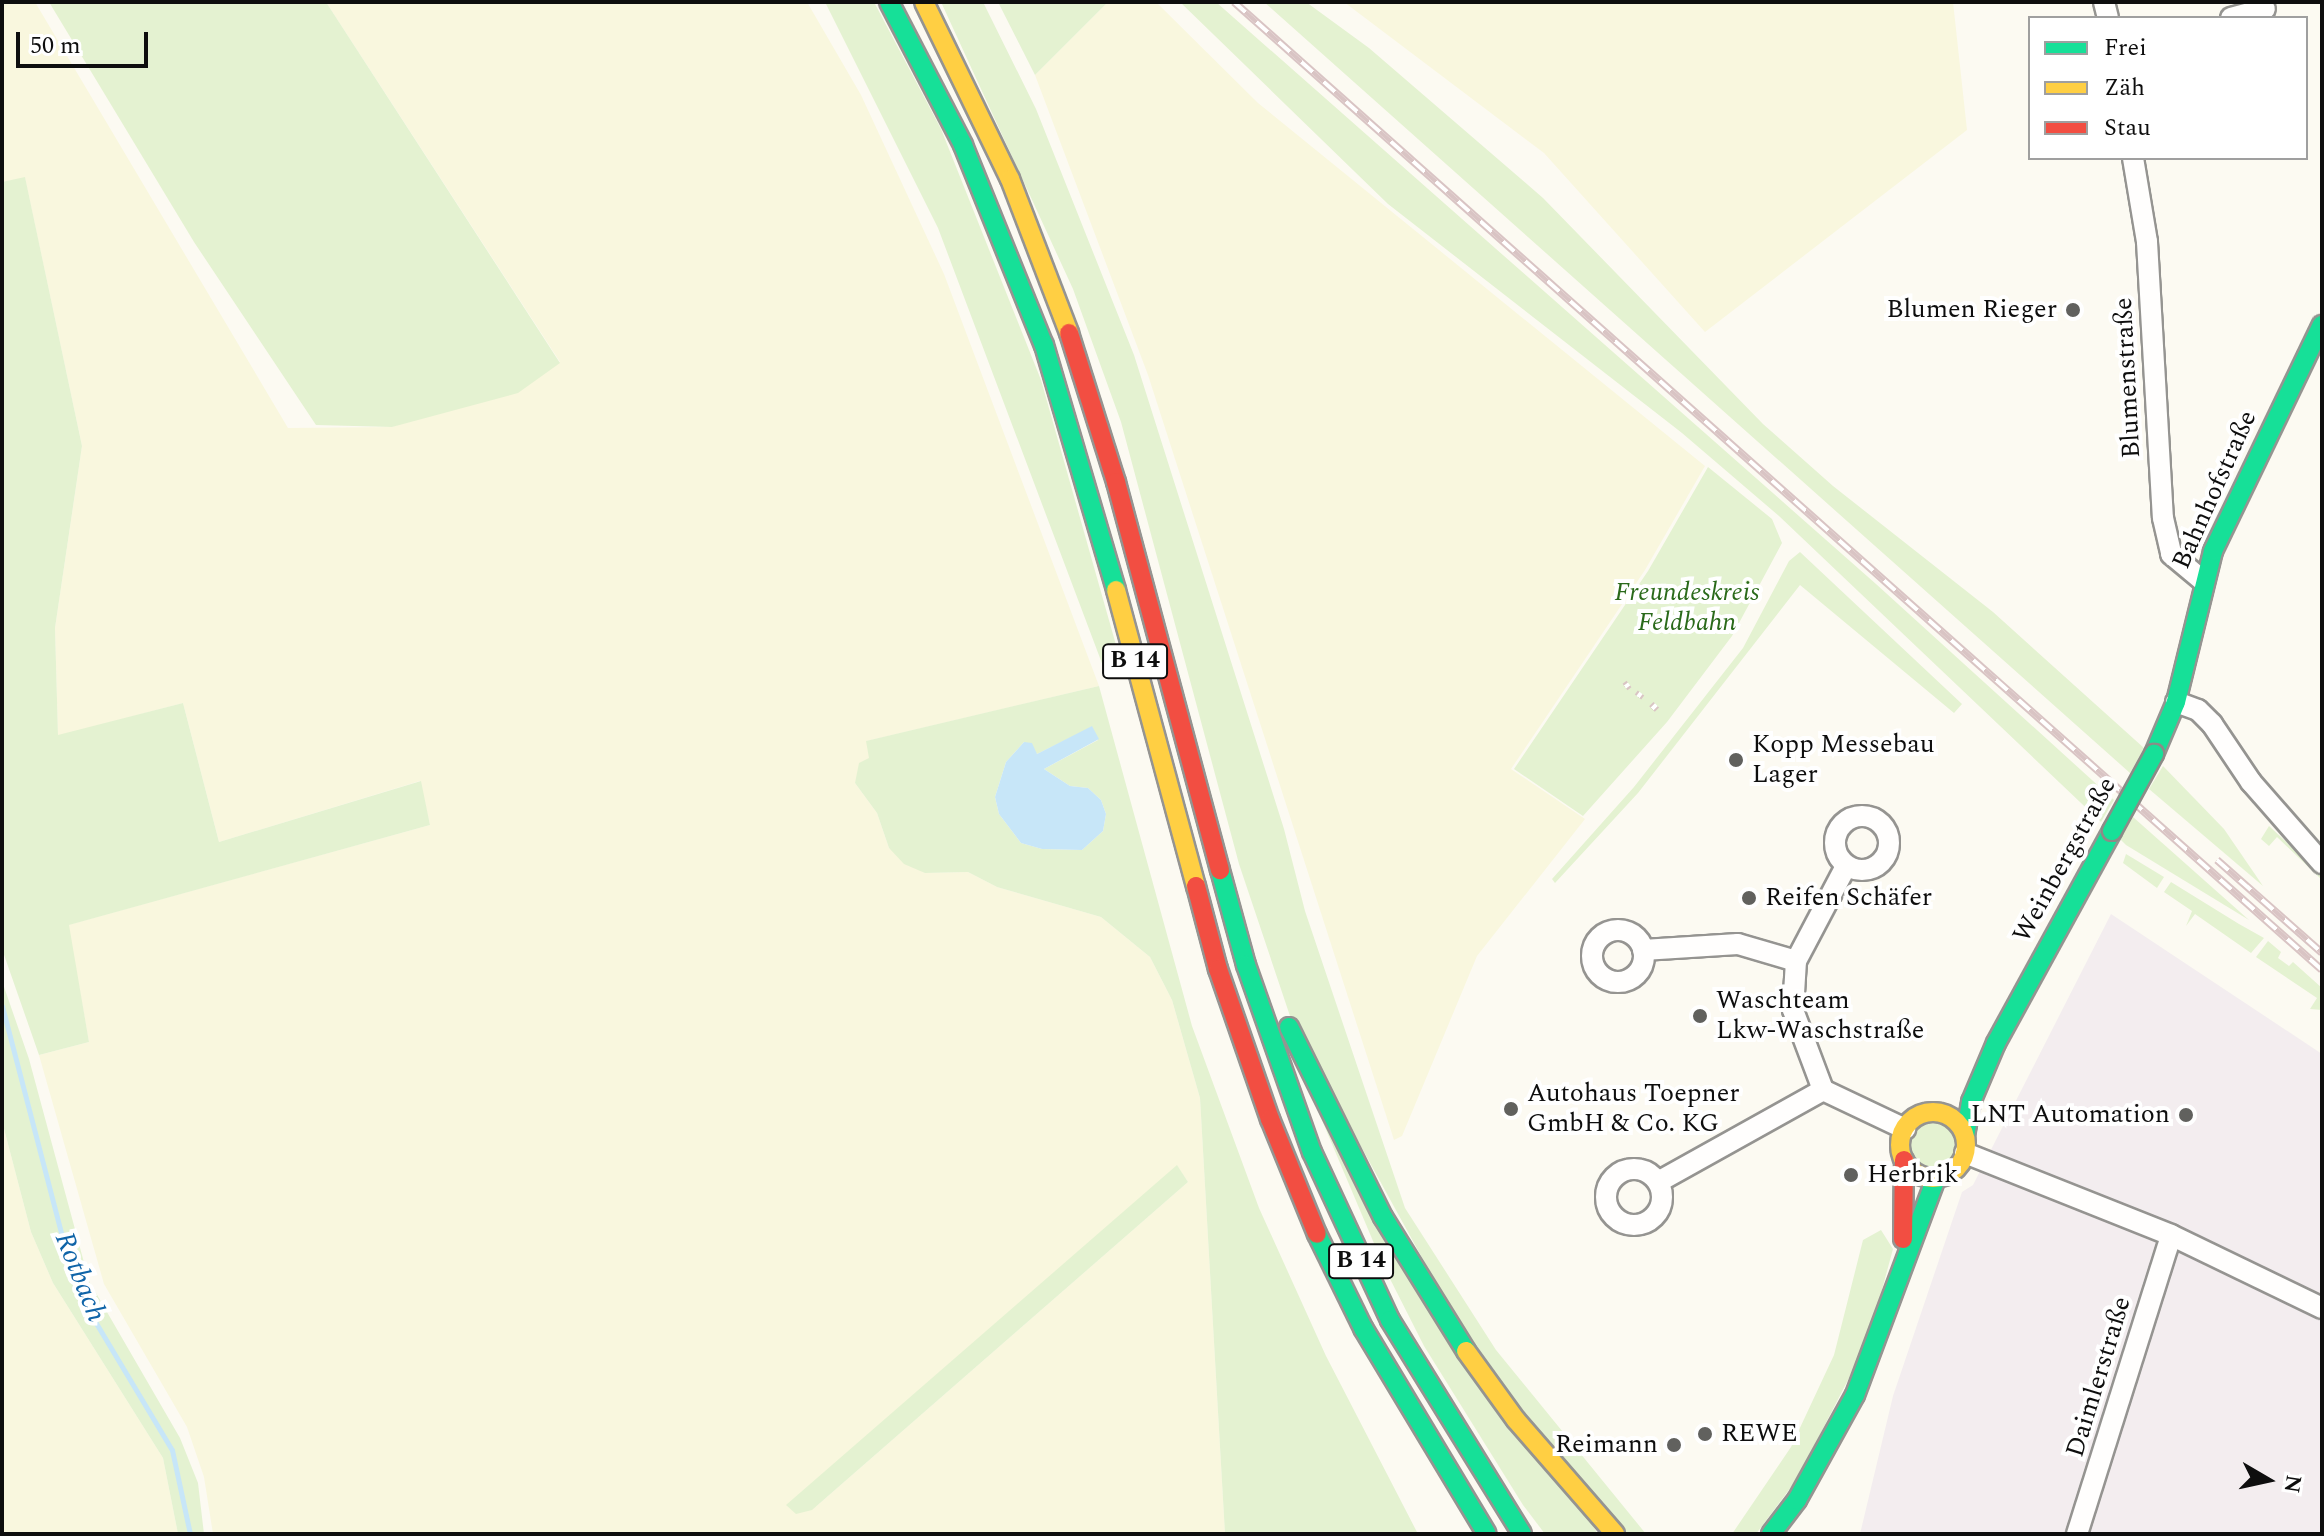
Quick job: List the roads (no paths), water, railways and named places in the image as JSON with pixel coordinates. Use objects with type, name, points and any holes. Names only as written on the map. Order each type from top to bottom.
[{"type":"main road","name":"B 14","points":[[889,2],[963,145],[1044,345],[1104,545],[1218,969],[1307,1214],[1363,1328],[1487,1534]]},
{"type":"main road","name":"B 14","points":[[924,2],[1010,179],[1063,313],[1116,482],[1246,965],[1280,1069],[1350,1239],[1436,1403],[1522,1534]]},
{"type":"main road","name":"Bahnhofstraße","points":[[2176,702],[2202,580],[2237,495],[2322,325]]},
{"type":"main road","name":"Weinbergstraße","points":[[1965,1144],[1971,1102],[1996,1043],[2154,754],[2176,702]]},
{"type":"main road","points":[[1246,965],[1274,994],[1383,1217],[1444,1320],[1516,1420],[1615,1534]]},
{"type":"main road","name":"Weinbergstraße","points":[[1905,1129],[1917,1117],[1934,1112],[1996,1043]]},
{"type":"main road","points":[[1904,1160],[1917,1174],[1936,1178],[1955,1170],[1965,1144],[1953,1119],[1934,1112]]},
{"type":"main road","points":[[1902,1259],[1905,1129]]},
{"type":"main road","points":[[1771,1534],[1805,1488],[1855,1395],[1902,1259],[1936,1178]]},
{"type":"street","points":[[2239,16],[2265,9]]},
{"type":"street","name":"Blumenstraße","points":[[2133,160],[2147,242],[2163,518],[2171,554],[2202,580]]},
{"type":"street","points":[[2176,702],[2198,710],[2212,724],[2251,782],[2322,863]]},
{"type":"street","points":[[1846,866],[1796,961],[1793,1010],[1823,1090],[1905,1129]]},
{"type":"street","points":[[1643,950],[1725,943],[1764,949],[1796,961]]},
{"type":"street","points":[[1658,1182],[1823,1090]]},
{"type":"street","points":[[1965,1144],[2171,1235],[2322,1308]]},
{"type":"street","name":"Daimlerstraße","points":[[2077,1534],[2171,1235]]},
{"type":"water","points":[[1092,726],[1099,739],[1044,769],[1070,786],[1088,788],[1101,800],[1106,814],[1103,831],[1082,850],[1042,849],[1021,843],[999,814],[995,797],[1006,762],[1024,742],[1032,743],[1037,754]]},
{"type":"waterway","name":"Rotbach","points":[[2,1006],[69,1264],[84,1303],[172,1450],[190,1534]]},
{"type":"railway","points":[[1234,2],[2322,970]]},
{"type":"railway","points":[[1625,687],[1629,684]]},
{"type":"railway","points":[[1638,697],[1641,693]]},
{"type":"railway","points":[[1652,709],[1656,705]]},
{"type":"railway","points":[[2217,860],[2322,953]]},
{"type":"place","name":"Blumen Rieger","points":[[2073,310]]},
{"type":"place","name":"Kopp Messebau Lager","points":[[1736,760]]},
{"type":"place","name":"Reifen Schäfer","points":[[1749,898]]},
{"type":"place","name":"Waschteam Lkw-Waschstraße","points":[[1700,1016]]},
{"type":"place","name":"Autohaus Toepner GmbH & Co. KG","points":[[1511,1109]]},
{"type":"place","name":"LNT Automation","points":[[2186,1115]]},
{"type":"place","name":"Herbrik","points":[[1851,1175]]},
{"type":"place","name":"REWE","points":[[1705,1434]]},
{"type":"place","name":"Reimann","points":[[1674,1445]]},
{"type":"park label","name":"Freundeskreis Feldbahn","points":[[1687,608]]}]
